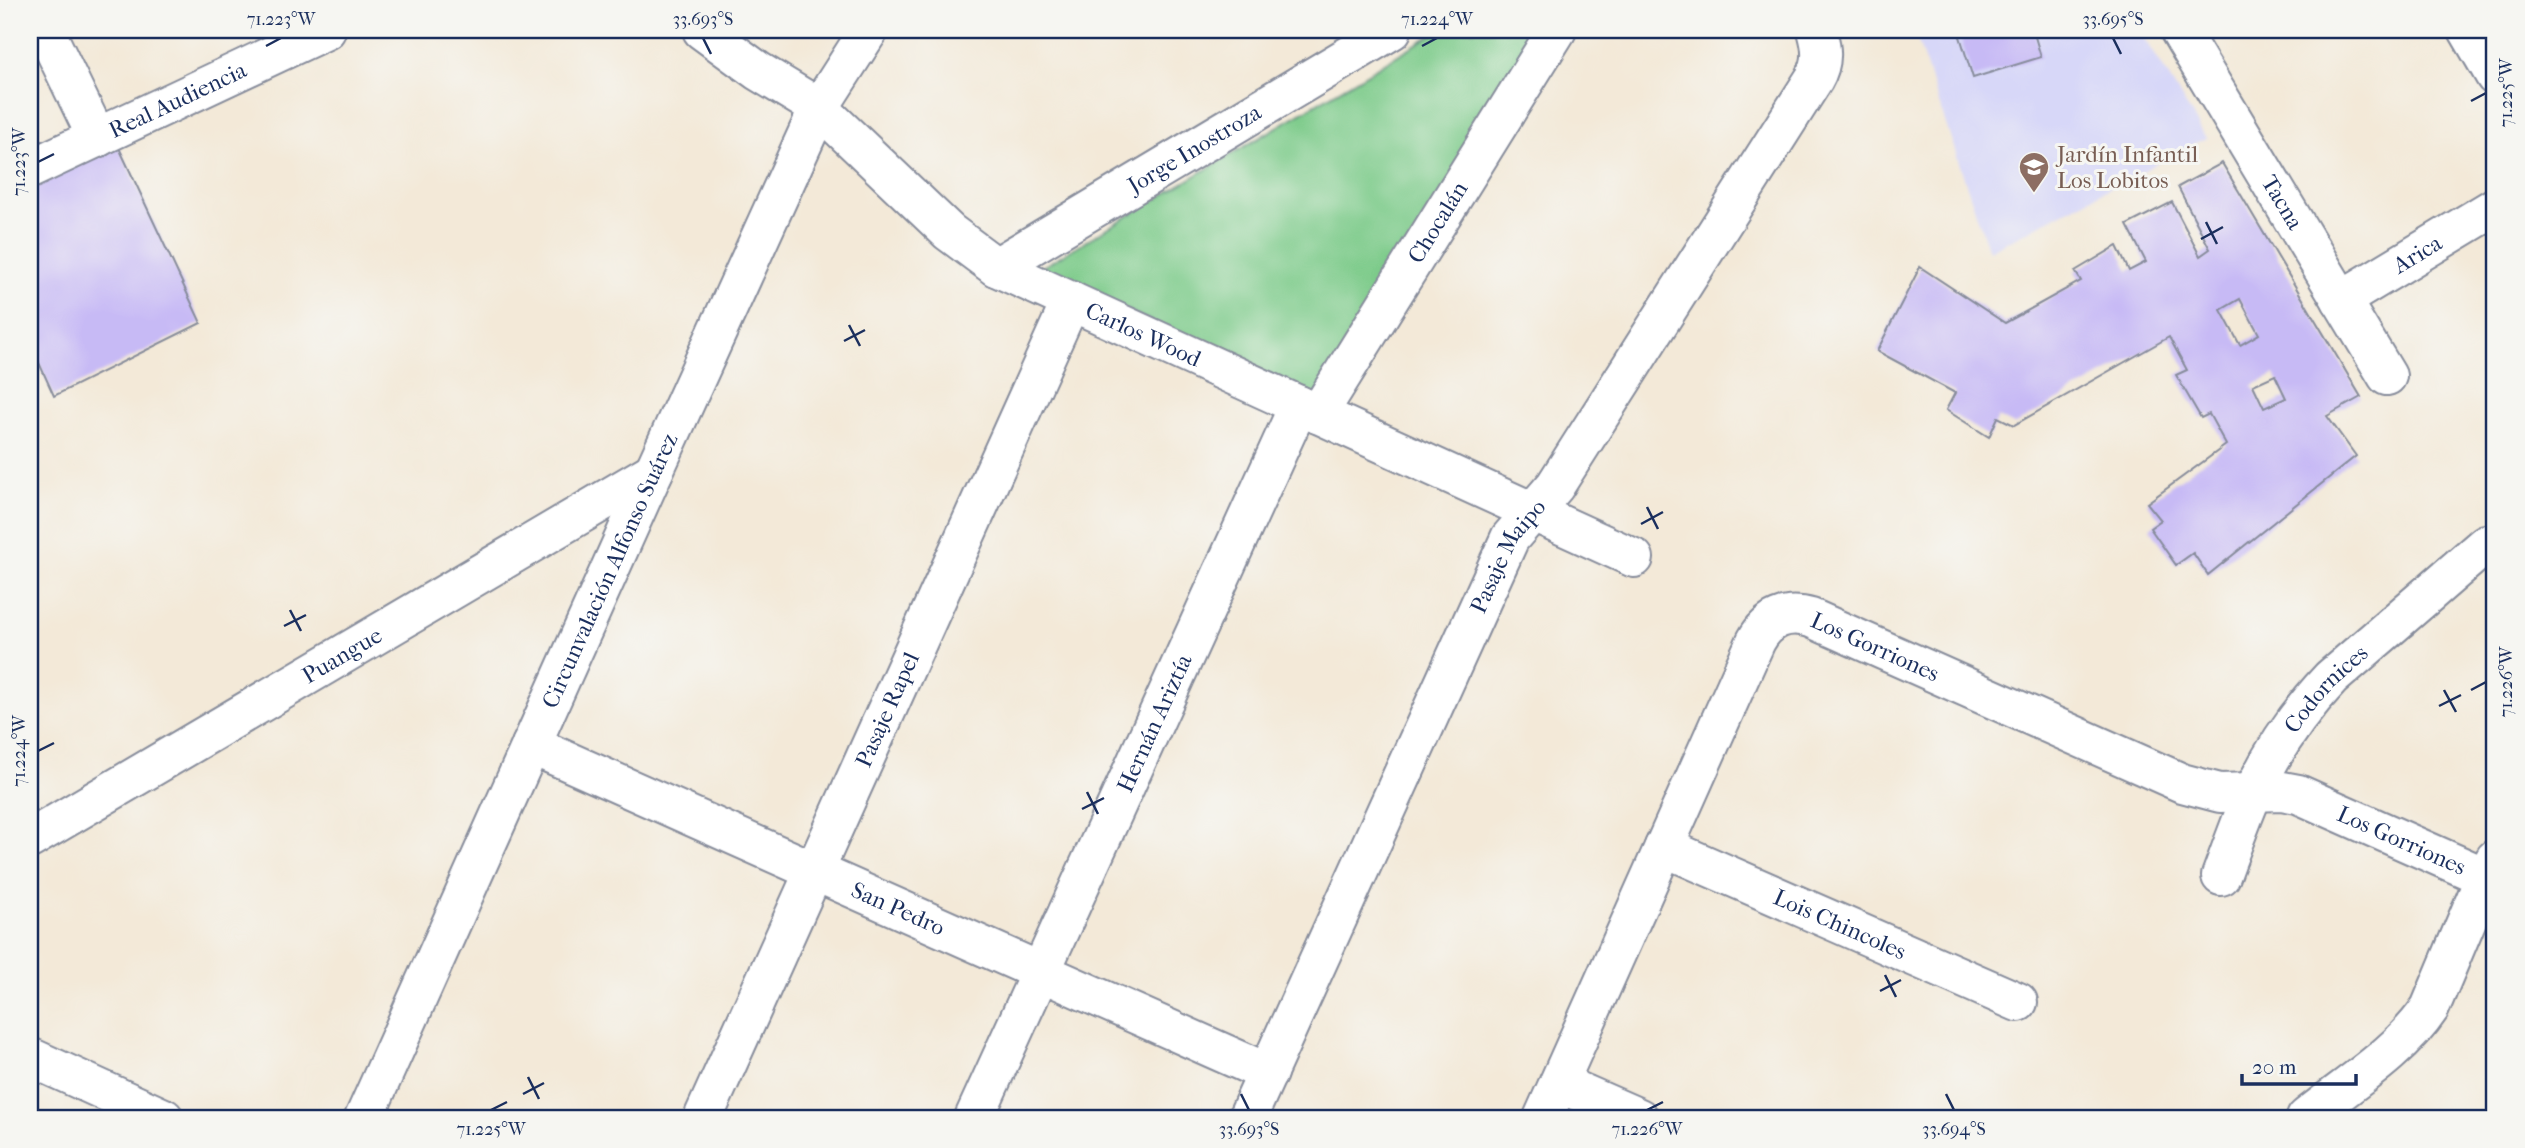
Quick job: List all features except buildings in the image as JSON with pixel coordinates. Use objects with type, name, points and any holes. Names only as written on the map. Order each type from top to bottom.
[{"type":"street","points":[[45,30],[97,138]]},
{"type":"street","name":"Real Audiencia","points":[[30,169],[326,30]]},
{"type":"street","name":"Carlos Wood","points":[[702,30],[758,71],[819,108],[949,232],[996,267],[1634,558]]},
{"type":"street","name":"Circunvalación Alfonso Suárez","points":[[365,1118],[819,108],[869,30]]},
{"type":"street","name":"Jorge Inostroza","points":[[996,267],[1392,30]]},
{"type":"street","name":"Chocalán","points":[[1308,409],[1556,30]]},
{"type":"street","name":"Pasaje Maipo","points":[[1247,1118],[1510,538],[1555,486],[1814,79],[1822,62],[1817,30]]},
{"type":"street","name":"Tacna","points":[[2179,30],[2387,376]]},
{"type":"street","points":[[2468,30],[2495,76]]},
{"type":"street","name":"Arica","points":[[2341,300],[2495,207]]},
{"type":"street","name":"Pasaje Rapel","points":[[703,1118],[1071,301]]},
{"type":"street","name":"Hernán Ariztía","points":[[974,1118],[1308,409]]},
{"type":"street","name":"Puangue","points":[[30,839],[654,471]]},
{"type":"street","name":"Codornices","points":[[2221,876],[2253,793],[2300,713],[2322,688],[2486,544]]},
{"type":"street","name":"Los Gorriones","points":[[1544,1118],[1756,641],[1768,624],[1788,615],[1811,618],[2182,783],[2220,793],[2282,792],[2313,799],[2490,868]]},
{"type":"street","name":"San Pedro","points":[[531,746],[1268,1073]]},
{"type":"street","name":"Lois Chincoles","points":[[1664,847],[2018,1003]]},
{"type":"street","points":[[2306,1118],[2403,1040],[2421,1022],[2437,992],[2490,868]]},
{"type":"street","points":[[30,1057],[164,1118]]},
{"type":"street","points":[[1559,1083],[1639,1118]]},
{"type":"shaded area","name":"Jardín Infantil Los Lobitos","points":[[1914,30],[2140,30],[2206,138],[1989,251]]},
{"type":"green space","points":[[1440,30],[1548,30],[1314,398],[1039,269]]},
{"type":"place","name":"Jardín Infantil Los Lobitos","points":[[2034,194]]}]
